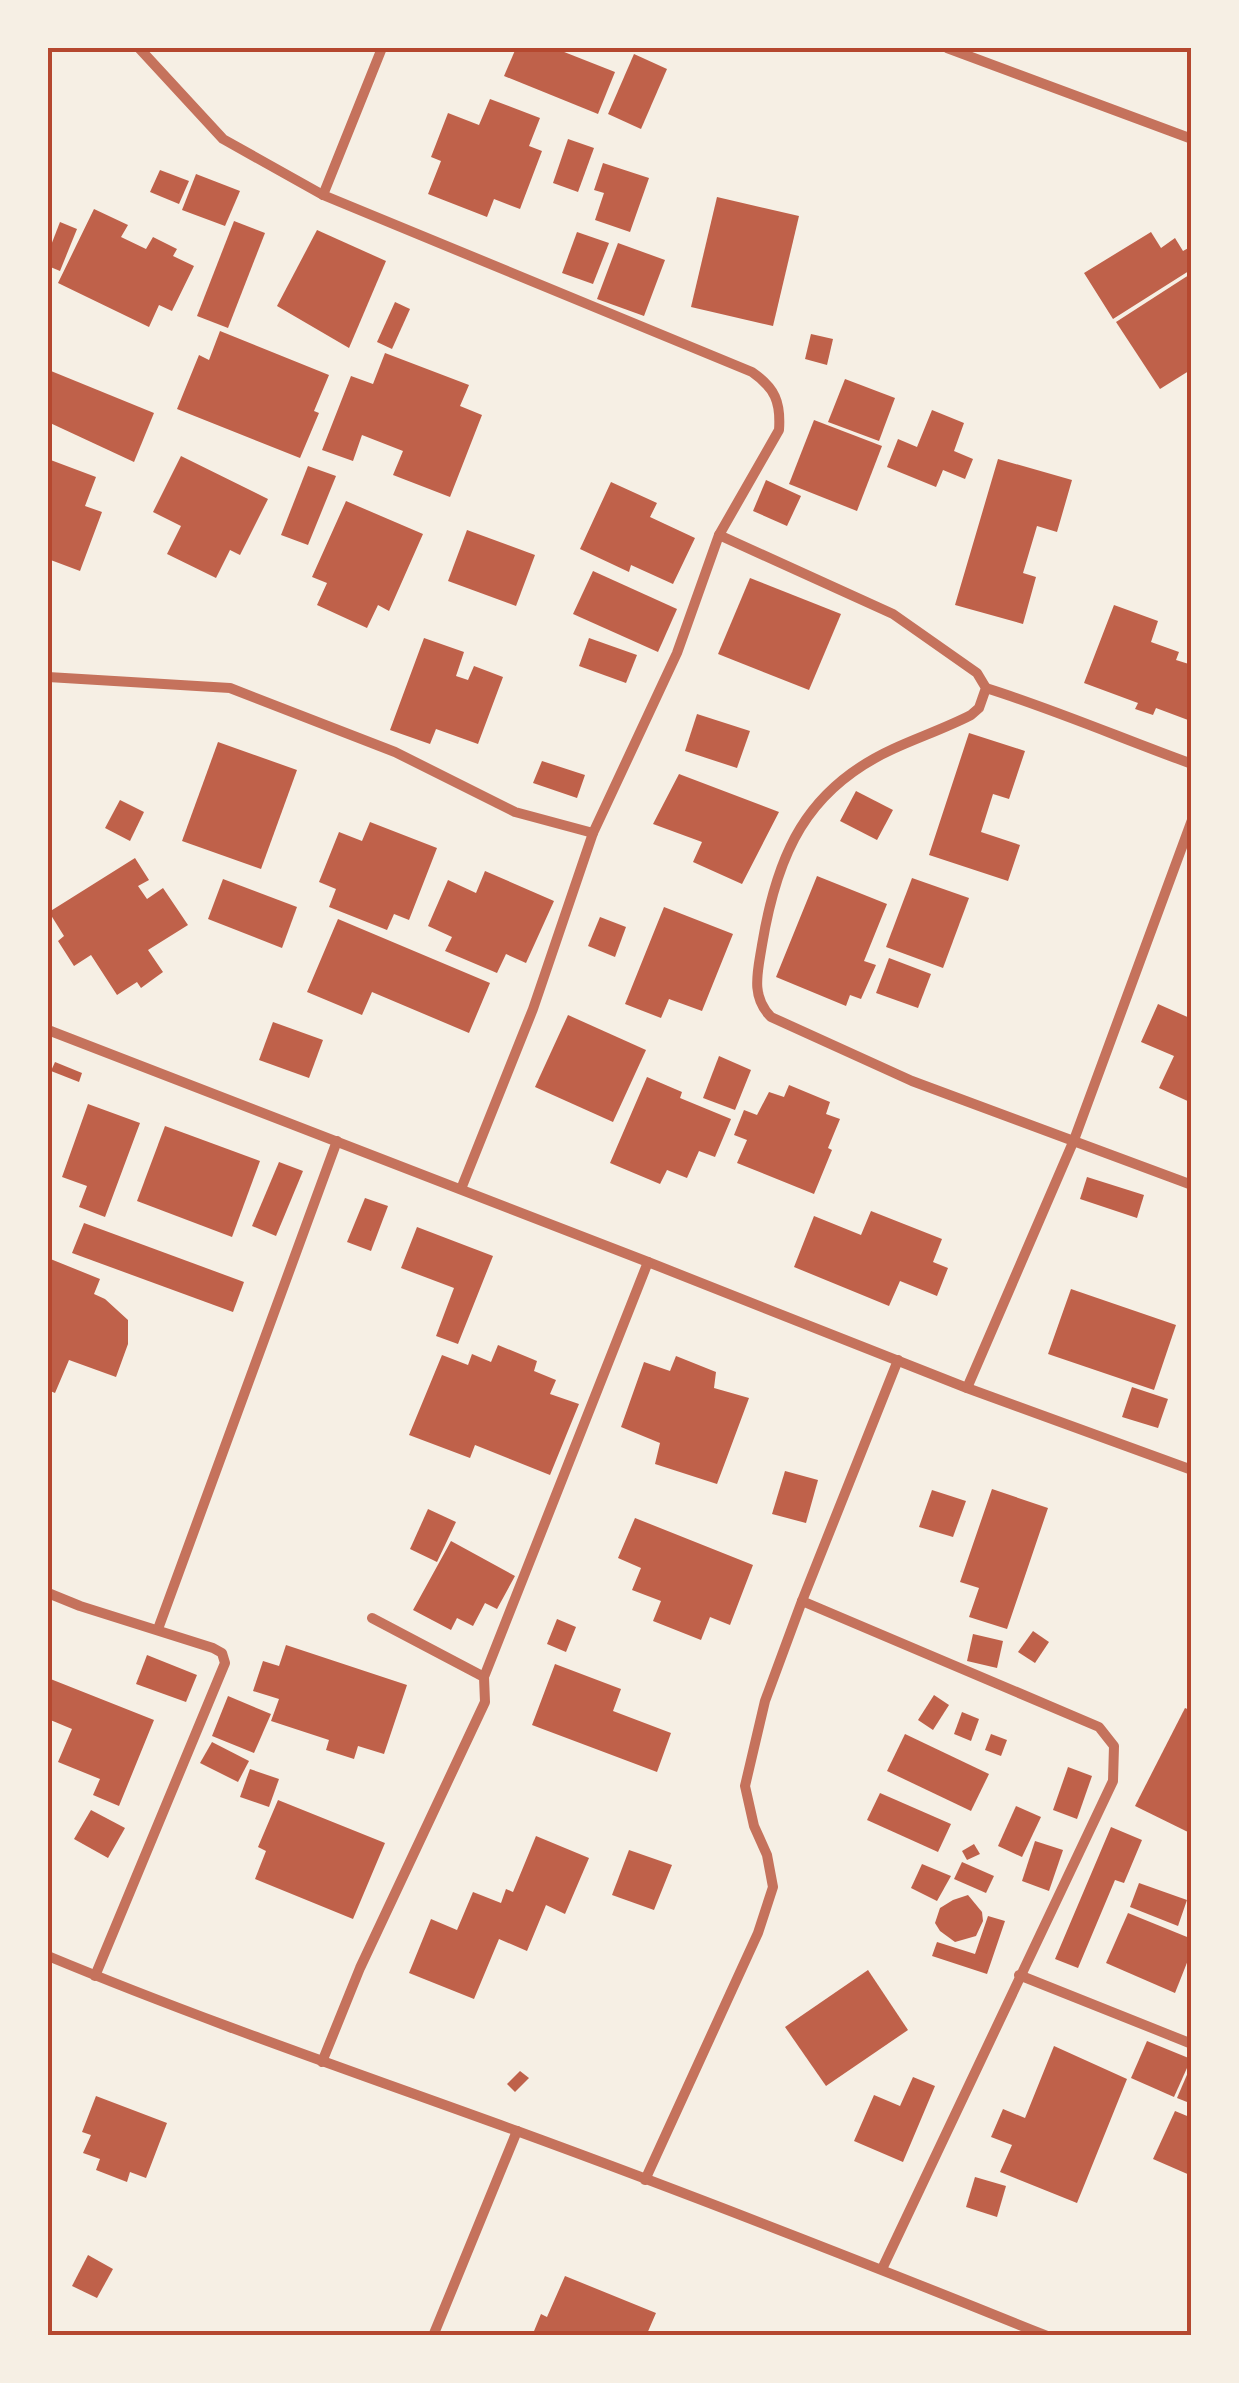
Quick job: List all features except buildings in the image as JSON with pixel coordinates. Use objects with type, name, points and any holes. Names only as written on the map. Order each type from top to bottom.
[{"type":"street","points":[[139,48],[223,139],[324,195],[752,372],[776,396],[779,430],[719,534],[677,653],[593,833],[533,1009],[461,1190]]},
{"type":"street","points":[[324,195],[382,48]]},
{"type":"street","points":[[947,48],[1192,140]]},
{"type":"street","points":[[719,534],[894,614],[977,673],[986,688],[1192,764]]},
{"type":"street","points":[[48,677],[230,688],[395,752],[514,812],[593,833]]},
{"type":"street","points":[[986,688],[984,698],[971,715],[854,770],[827,792],[802,824],[776,878],[764,932],[756,989],[764,1010],[771,1017],[912,1081],[1192,1185]]},
{"type":"street","points":[[967,1388],[1074,1140],[1192,820]]},
{"type":"street","points":[[48,1030],[967,1388],[1192,1470]]},
{"type":"street","points":[[158,1629],[337,1141]]},
{"type":"street","points":[[322,2062],[368,1951],[485,1702],[484,1677],[648,1262]]},
{"type":"street","points":[[646,2180],[758,1933],[774,1886],[745,1786],[765,1700],[898,1360]]},
{"type":"street","points":[[48,1592],[213,1648],[222,1654],[225,1663],[96,1976]]},
{"type":"street","points":[[802,1601],[1099,1728],[1114,1746],[1113,1781],[882,2269]]},
{"type":"street","points":[[372,1618],[484,1677]]},
{"type":"street","points":[[48,1956],[882,2269],[1047,2336]]},
{"type":"street","points":[[1020,1975],[1192,2044]]},
{"type":"street","points":[[433,2336],[517,2131]]}]
